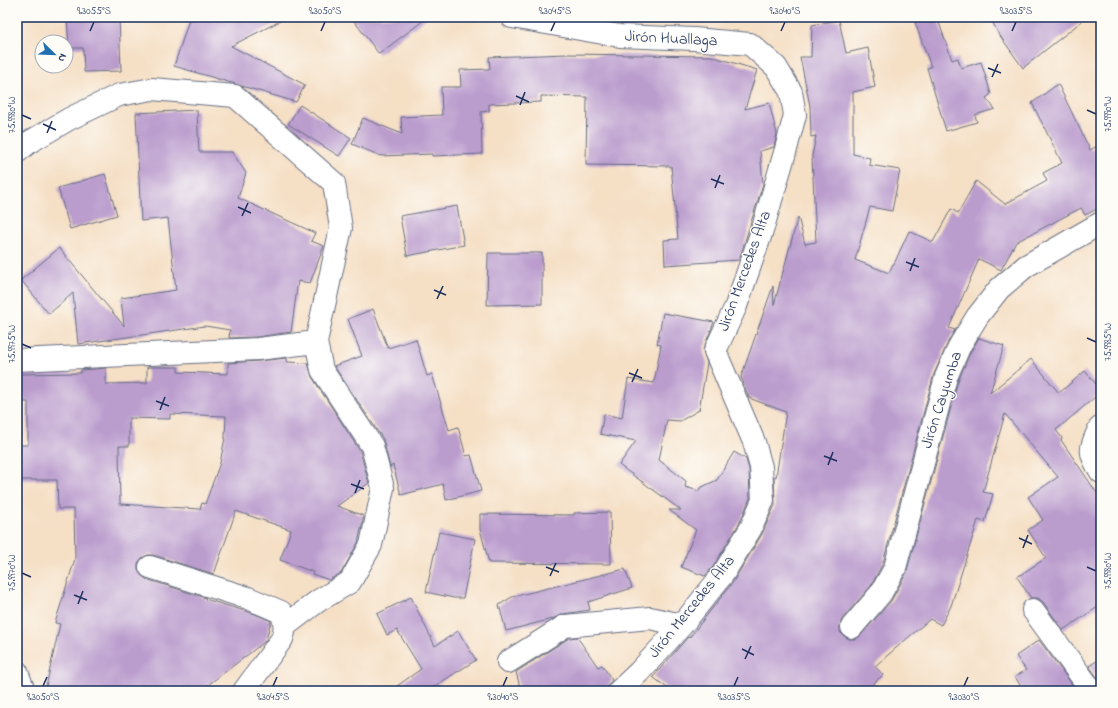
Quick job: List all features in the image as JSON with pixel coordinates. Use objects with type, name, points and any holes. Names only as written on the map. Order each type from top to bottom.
[{"type":"street","name":"Jirón Huallaga","points":[[512,17],[620,36],[694,39],[750,44],[776,67]]},
{"type":"street","name":"Jirón Mercedes Alta","points":[[619,691],[639,672],[682,625],[723,574],[751,528],[763,500],[761,467],[754,442],[715,351],[736,306],[762,231],[786,149],[794,115],[791,92],[776,67]]},
{"type":"street","points":[[17,152],[28,143],[69,119],[119,95],[152,89],[235,96],[334,183],[341,228],[316,342],[322,370],[372,446],[383,488],[370,545],[350,582],[318,600],[285,626]]},
{"type":"street","name":"Jirón Cayumba","points":[[852,626],[881,593],[895,568],[946,377],[960,345],[977,318],[999,289],[1026,266],[1101,223]]},
{"type":"street","points":[[17,360],[258,349],[316,342]]},
{"type":"street","points":[[1101,427],[1091,448],[1094,460],[1101,472]]},
{"type":"street","points":[[150,567],[248,598],[281,612],[285,626],[282,639],[244,691]]},
{"type":"street","points":[[1033,610],[1092,691]]},
{"type":"street","points":[[508,662],[565,626],[650,618],[682,625]]},
{"type":"street","points":[[17,672],[24,691]]},
{"type":"building","points":[[67,17],[119,17],[121,71],[84,72],[83,48],[74,48],[74,34],[68,34]]},
{"type":"building","points":[[190,17],[288,17],[231,46],[305,85],[296,102],[174,66]]},
{"type":"building","points":[[351,17],[428,17],[379,54]]},
{"type":"building","points":[[913,17],[937,17],[952,60],[958,58],[961,68],[981,62],[991,94],[986,98],[995,109],[975,115],[977,122],[946,131],[927,68],[931,67]]},
{"type":"building","points":[[990,17],[1087,17],[1023,68],[998,33]]},
{"type":"building","points":[[839,20],[846,53],[868,48],[875,87],[853,92],[853,154],[870,158],[869,165],[900,170],[892,211],[870,207],[855,260],[889,273],[909,231],[933,242],[951,209],[958,213],[976,181],[1005,204],[1047,181],[1043,173],[1062,163],[1032,103],[1058,84],[1090,150],[1101,144],[1101,207],[1085,215],[1081,208],[1016,242],[1001,270],[979,259],[949,328],[955,330],[934,374],[883,563],[871,586],[842,619],[840,632],[849,639],[856,639],[861,635],[891,601],[906,574],[958,381],[971,351],[979,338],[1004,346],[990,393],[1031,359],[1059,393],[1085,371],[1101,390],[1101,392],[1056,430],[1062,438],[1061,440],[1101,499],[1101,605],[1063,630],[1043,602],[1038,598],[1031,598],[1017,577],[1046,558],[1028,530],[1043,520],[1028,497],[1058,477],[1005,414],[983,492],[993,494],[985,522],[978,520],[951,606],[941,625],[930,619],[875,666],[883,675],[865,691],[671,691],[653,677],[688,637],[689,638],[733,582],[762,534],[775,505],[774,476],[776,477],[786,412],[749,398],[741,377],[773,286],[774,305],[798,217],[805,244],[816,242],[812,156],[816,136],[811,137],[810,106],[800,57],[811,57],[812,25]]},
{"type":"building","points":[[567,54],[711,56],[757,70],[745,109],[769,103],[777,134],[774,147],[760,151],[763,184],[739,260],[665,265],[664,240],[678,239],[671,166],[586,165],[587,97],[541,96],[541,102],[489,104],[489,111],[481,112],[482,154],[381,156],[352,144],[363,118],[402,134],[401,117],[442,115],[441,87],[461,87],[460,70],[490,69],[489,57]]},
{"type":"building","points":[[300,105],[351,138],[339,156],[288,124]]},
{"type":"building","points":[[197,110],[199,152],[232,152],[246,173],[238,198],[315,233],[311,241],[324,246],[310,283],[298,281],[291,332],[257,337],[229,338],[230,330],[205,326],[78,344],[73,293],[49,314],[21,280],[59,248],[124,326],[121,298],[176,290],[168,218],[141,221],[136,113]]},
{"type":"building","points":[[105,174],[117,215],[70,229],[58,188]]},
{"type":"building","points":[[457,206],[464,245],[407,256],[400,216]]},
{"type":"building","points":[[488,253],[542,253],[542,304],[487,305]]},
{"type":"building","points":[[373,309],[388,348],[416,339],[427,376],[432,374],[449,430],[458,427],[466,456],[471,455],[481,491],[446,500],[443,484],[401,495],[393,465],[390,467],[383,439],[334,366],[362,356],[348,319]]},
{"type":"building","points":[[663,313],[714,322],[703,350],[707,363],[699,410],[680,421],[667,420],[659,460],[686,481],[685,487],[699,491],[700,488],[717,480],[734,452],[746,459],[749,469],[750,498],[740,522],[713,567],[705,576],[681,567],[696,530],[669,510],[681,510],[619,465],[636,441],[600,434],[604,414],[622,418],[628,379],[654,383],[661,345],[657,344]]},
{"type":"building","points":[[287,358],[287,362],[308,363],[312,377],[360,451],[369,483],[337,506],[364,516],[358,543],[341,573],[329,580],[312,574],[313,572],[280,560],[291,530],[236,511],[214,574],[153,555],[148,555],[142,558],[138,563],[138,569],[141,575],[146,579],[255,614],[271,621],[266,640],[263,643],[200,691],[45,691],[60,624],[55,623],[75,559],[74,509],[58,509],[57,480],[17,480],[17,445],[28,445],[28,402],[17,402],[17,374],[81,373],[81,370],[106,368],[106,384],[147,383],[147,367],[178,367],[178,372],[228,374],[228,363]],"holes":[[[170,414],[226,416],[225,438],[220,463],[205,504],[202,503],[200,509],[120,504],[119,446],[129,446],[129,418],[170,419]]]},
{"type":"building","points":[[610,512],[611,564],[489,563],[480,529],[480,514],[574,515],[574,513]]},
{"type":"building","points":[[439,532],[475,539],[463,598],[454,598],[426,592]]},
{"type":"building","points":[[625,569],[632,588],[588,602],[590,610],[563,614],[552,619],[506,631],[499,605],[512,597]]},
{"type":"building","points":[[411,597],[435,646],[458,631],[476,660],[427,691],[390,691],[421,669],[397,630],[387,635],[377,614]]},
{"type":"building","points":[[577,637],[598,667],[602,665],[612,680],[607,687],[607,691],[521,691],[516,672],[569,638]]},
{"type":"building","points":[[1039,640],[1077,691],[1024,691],[1015,677],[1026,670],[1016,656]]},
{"type":"building","points":[[1101,658],[1101,682],[1089,666]]}]
